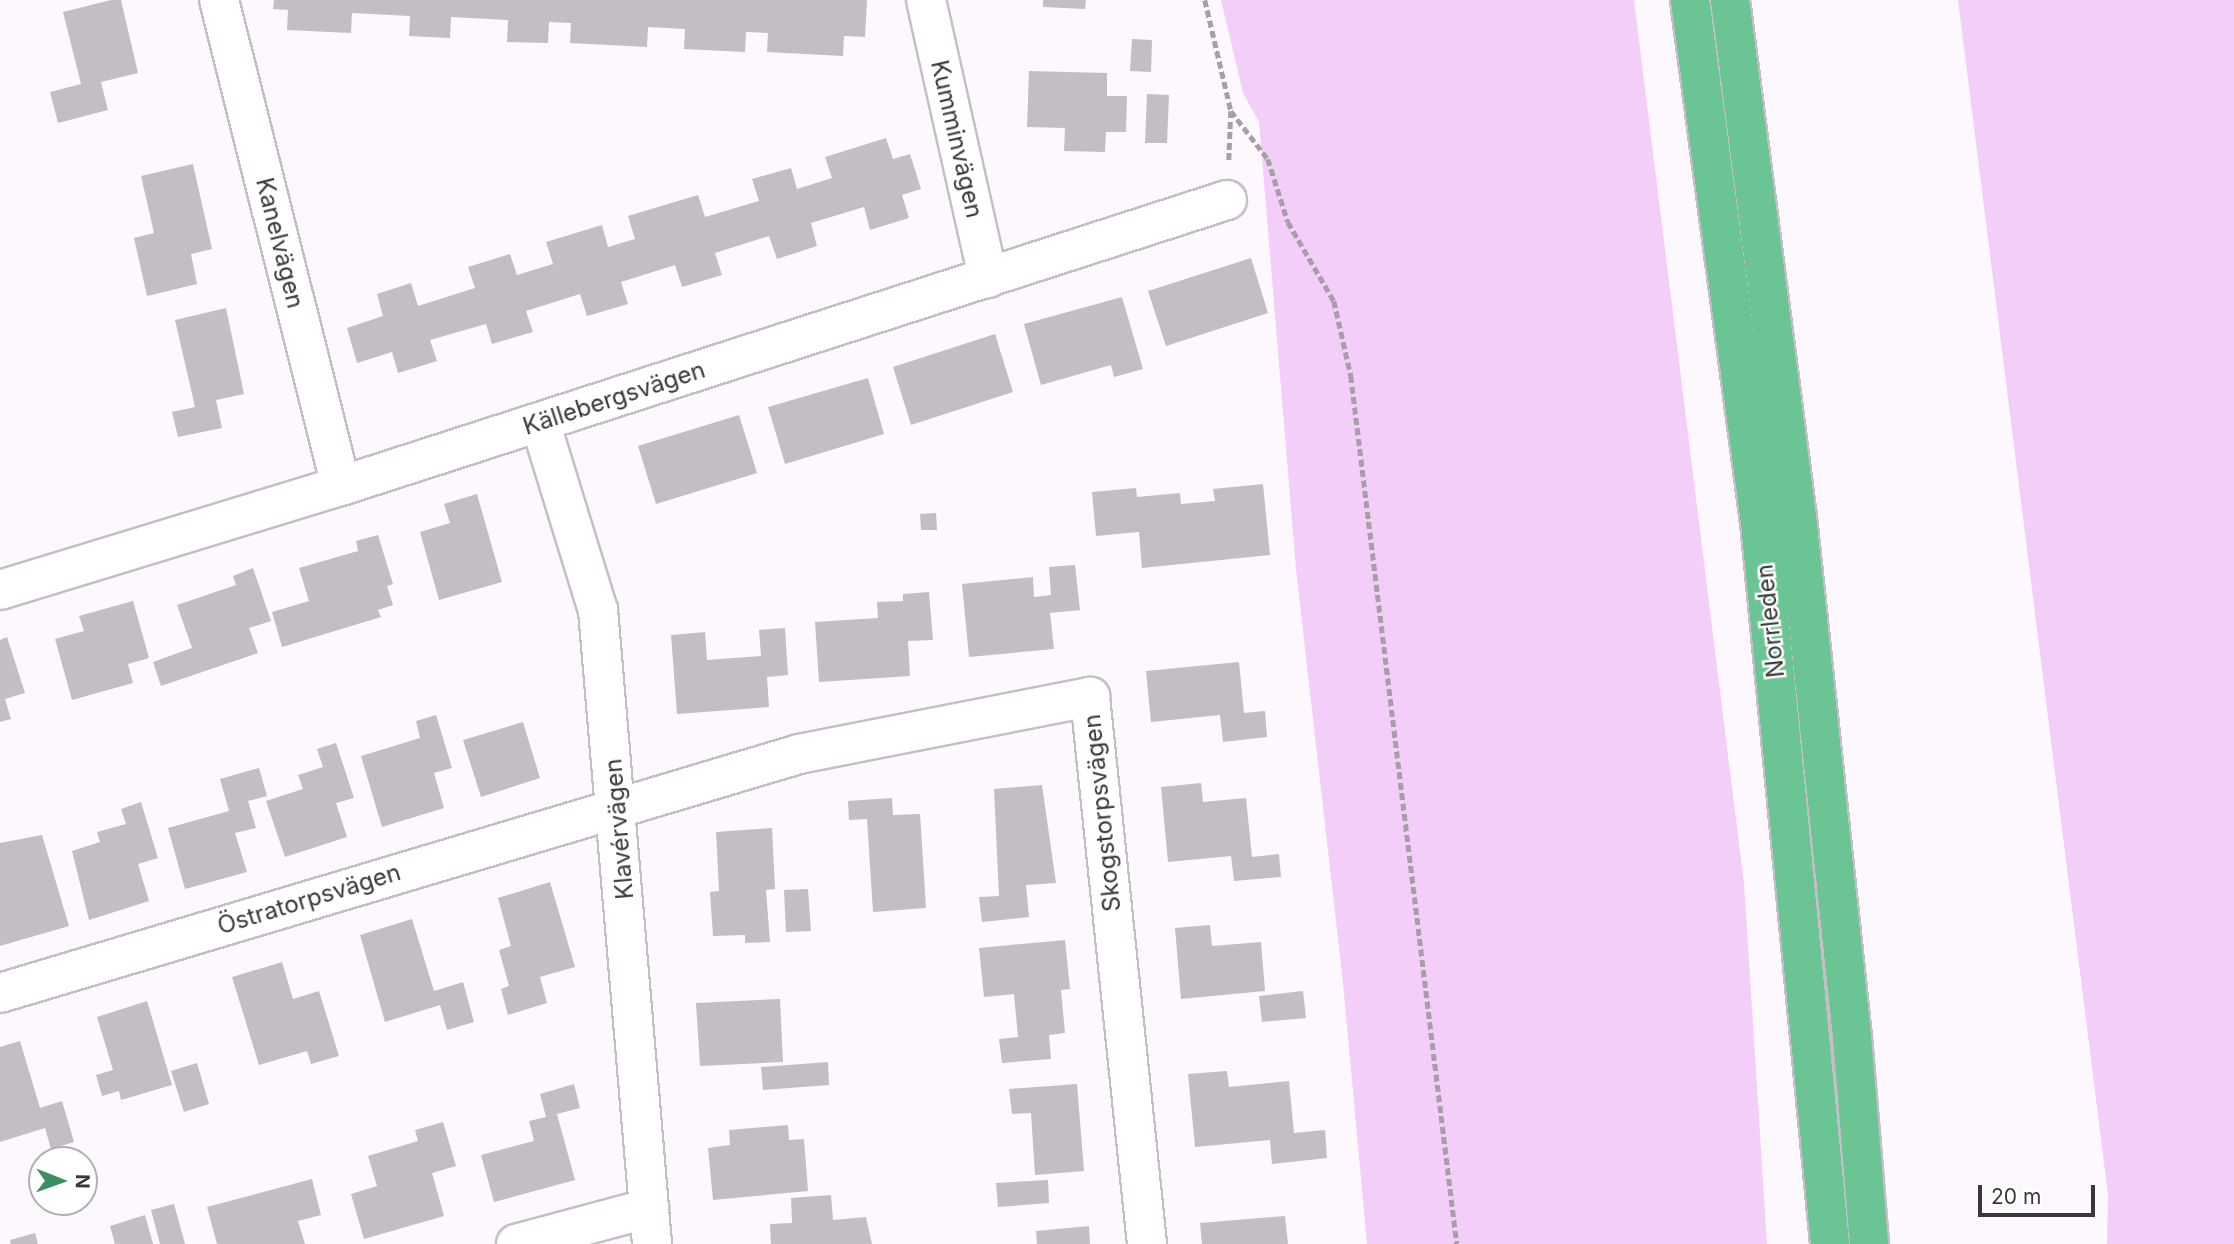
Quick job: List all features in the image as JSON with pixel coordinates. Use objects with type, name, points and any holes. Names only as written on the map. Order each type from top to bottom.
[{"type":"highway","name":"Norrleden","points":[[1690,0],[1760,522],[1814,1041],[1830,1244]]},
{"type":"highway","name":"Norrleden","points":[[1730,0],[1797,517],[1852,1037],[1869,1244]]},
{"type":"street","name":"Kanelvägen","points":[[219,0],[341,486]]},
{"type":"street","name":"Kumminvägen","points":[[926,0],[988,278]]},
{"type":"street","name":"Källebergsvägen","points":[[0,590],[341,486],[1227,201]]},
{"type":"street","name":"Klavérvägen","points":[[540,422],[598,610],[618,805],[651,1226]]},
{"type":"street","name":"Skogstorpsvägen","points":[[618,805],[799,754],[1090,697],[1147,1244]]},
{"type":"street","name":"Östratorpsvägen","points":[[0,993],[618,805]]},
{"type":"street","points":[[516,1244],[651,1226]]},
{"type":"path","points":[[1205,0],[1231,111],[1227,201]]},
{"type":"path","points":[[1231,111],[1268,159],[1287,222],[1334,301],[1351,376],[1457,1244]]},
{"type":"shaded area","points":[[1221,0],[1634,0],[1744,884],[1767,1244],[1367,1244],[1343,983],[1296,569],[1259,122],[1243,93]]},
{"type":"shaded area","points":[[1958,0],[2234,0],[2234,1244],[2107,1244],[2108,1195]]},
{"type":"building","points":[[121,0],[138,73],[101,82],[108,110],[58,123],[50,92],[81,84],[63,12]]},
{"type":"building","points":[[274,0],[867,0],[865,37],[844,36],[843,56],[767,52],[768,33],[746,32],[745,52],[684,49],[685,29],[648,27],[647,47],[570,43],[571,23],[549,22],[548,43],[507,42],[508,20],[451,17],[450,38],[409,36],[410,16],[352,13],[351,33],[287,30],[288,10],[273,9]]},
{"type":"building","points":[[1043,0],[1086,0],[1085,9],[1043,7]]},
{"type":"building","points":[[1132,39],[1152,40],[1151,72],[1130,71]]},
{"type":"building","points":[[1029,71],[1107,73],[1107,96],[1127,96],[1126,132],[1106,132],[1105,152],[1064,151],[1065,128],[1027,127]]},
{"type":"building","points":[[1147,94],[1169,95],[1167,143],[1145,143]]},
{"type":"building","points":[[886,138],[893,159],[910,154],[921,189],[902,195],[909,218],[870,230],[864,207],[811,223],[817,246],[777,259],[769,236],[715,253],[722,275],[682,287],[675,265],[621,282],[628,304],[587,316],[580,294],[526,311],[533,332],[492,344],[486,324],[430,340],[437,361],[398,373],[392,352],[357,363],[347,328],[383,316],[377,294],[411,283],[418,306],[475,288],[468,267],[510,254],[517,275],[553,264],[546,242],[602,225],[608,247],[635,239],[628,216],[698,195],[705,217],[759,201],[752,179],[791,168],[797,189],[832,178],[825,157]]},
{"type":"building","points":[[193,164],[212,249],[191,254],[197,284],[147,296],[134,238],[154,233],[141,176]]},
{"type":"building","points":[[1251,258],[1268,313],[1166,346],[1148,291]]},
{"type":"building","points":[[1122,297],[1143,369],[1114,377],[1111,365],[1041,385],[1024,324]]},
{"type":"building","points":[[226,308],[244,394],[216,400],[222,428],[178,437],[172,412],[195,407],[175,320]]},
{"type":"building","points":[[995,334],[1013,392],[911,425],[893,367]]},
{"type":"building","points":[[868,378],[884,434],[785,464],[768,407]]},
{"type":"building","points":[[739,415],[757,473],[656,504],[638,446]]},
{"type":"building","points":[[1263,484],[1270,555],[1142,568],[1139,532],[1096,536],[1092,492],[1136,488],[1137,497],[1180,493],[1181,504],[1215,501],[1213,489]]},
{"type":"building","points":[[477,494],[502,582],[439,600],[420,532],[450,523],[444,504]]},
{"type":"building","points":[[936,513],[937,530],[921,530],[920,514]]},
{"type":"building","points":[[378,535],[393,584],[387,586],[393,605],[378,610],[381,617],[282,647],[272,612],[309,601],[299,568],[358,551],[356,541]]},
{"type":"building","points":[[1075,565],[1080,610],[1050,613],[1054,649],[969,657],[962,584],[1033,577],[1034,597],[1051,595],[1049,567]]},
{"type":"building","points":[[253,568],[271,621],[249,628],[258,653],[161,686],[153,662],[192,648],[177,605],[236,585],[233,576]]},
{"type":"building","points":[[929,592],[933,640],[908,641],[910,676],[819,682],[815,622],[878,618],[877,602],[903,601],[903,594]]},
{"type":"building","points":[[133,601],[149,658],[128,664],[133,683],[72,700],[55,639],[84,631],[79,616]]},
{"type":"building","points":[[785,628],[788,675],[767,677],[769,707],[677,714],[671,635],[705,632],[707,660],[761,656],[759,630]]},
{"type":"building","points":[[7,637],[25,693],[5,699],[11,719],[0,722],[0,640]]},
{"type":"building","points":[[1239,662],[1244,713],[1265,711],[1267,737],[1223,742],[1220,715],[1151,722],[1146,671]]},
{"type":"building","points":[[436,715],[452,768],[434,773],[444,808],[382,827],[361,756],[420,738],[416,721]]},
{"type":"building","points":[[523,722],[540,778],[481,797],[463,740]]},
{"type":"building","points":[[336,743],[354,798],[336,803],[347,837],[285,857],[266,801],[303,789],[298,775],[323,767],[317,749]]},
{"type":"building","points":[[259,768],[267,796],[248,801],[256,828],[235,833],[247,872],[185,889],[168,828],[229,811],[220,779]]},
{"type":"building","points":[[1201,783],[1203,802],[1246,798],[1252,857],[1279,854],[1281,877],[1234,881],[1231,856],[1168,862],[1161,787]]},
{"type":"building","points":[[1042,785],[1056,883],[1026,885],[1029,917],[982,922],[979,897],[999,896],[994,789]]},
{"type":"building","points":[[892,798],[893,815],[920,814],[926,908],[873,912],[867,819],[849,820],[848,801]]},
{"type":"building","points":[[141,802],[158,858],[138,864],[149,901],[89,920],[72,851],[100,842],[97,832],[126,824],[121,809]]},
{"type":"building","points":[[772,828],[775,889],[766,890],[770,942],[745,943],[745,935],[713,936],[710,892],[719,891],[716,832]]},
{"type":"building","points":[[42,835],[69,926],[0,946],[0,843]]},
{"type":"building","points":[[550,882],[575,967],[540,977],[547,1003],[508,1015],[501,989],[509,986],[499,950],[511,946],[498,898]]},
{"type":"building","points":[[808,889],[811,931],[786,932],[784,890]]},
{"type":"building","points":[[412,919],[434,991],[463,982],[474,1022],[447,1030],[440,1005],[385,1022],[360,935]]},
{"type":"building","points":[[1210,925],[1212,946],[1261,942],[1265,991],[1181,999],[1175,928]]},
{"type":"building","points":[[1065,940],[1070,989],[1061,990],[1065,1033],[1049,1035],[1051,1059],[1002,1063],[999,1039],[1018,1037],[1014,994],[984,997],[979,948]]},
{"type":"building","points":[[282,962],[293,999],[319,991],[339,1056],[311,1064],[307,1051],[259,1065],[232,977]]},
{"type":"building","points":[[1303,991],[1306,1018],[1262,1022],[1259,996]]},
{"type":"building","points":[[780,999],[783,1062],[700,1066],[696,1003]]},
{"type":"building","points":[[147,1001],[172,1085],[121,1100],[119,1091],[102,1096],[96,1075],[113,1070],[97,1017]]},
{"type":"building","points":[[20,1041],[40,1108],[62,1101],[74,1142],[50,1146],[45,1128],[0,1142],[0,1047]]},
{"type":"building","points":[[828,1062],[829,1085],[763,1090],[761,1067]]},
{"type":"building","points":[[197,1063],[209,1104],[184,1112],[171,1071]]},
{"type":"building","points":[[1227,1071],[1229,1087],[1289,1081],[1294,1133],[1325,1130],[1327,1158],[1272,1164],[1270,1140],[1195,1147],[1188,1074]]},
{"type":"building","points":[[574,1084],[580,1108],[557,1114],[575,1180],[494,1202],[481,1155],[534,1141],[529,1121],[546,1117],[540,1094]]},
{"type":"building","points":[[1077,1084],[1084,1171],[1035,1175],[1031,1113],[1012,1114],[1009,1089]]},
{"type":"building","points":[[443,1122],[456,1166],[432,1173],[444,1216],[364,1239],[351,1194],[377,1186],[368,1156],[418,1141],[415,1130]]},
{"type":"building","points":[[788,1125],[789,1140],[804,1139],[808,1191],[713,1200],[708,1148],[730,1145],[729,1130]]},
{"type":"building","points":[[312,1179],[321,1215],[298,1221],[305,1244],[217,1244],[207,1207]]},
{"type":"building","points":[[1048,1180],[1049,1203],[998,1207],[996,1183]]},
{"type":"building","points":[[831,1195],[833,1220],[866,1217],[872,1244],[771,1244],[770,1224],[792,1223],[791,1198]]},
{"type":"building","points":[[174,1204],[185,1244],[160,1244],[151,1210]]},
{"type":"building","points":[[145,1215],[153,1244],[115,1244],[110,1226]]},
{"type":"building","points":[[1285,1216],[1288,1244],[1202,1244],[1200,1223]]},
{"type":"building","points":[[1089,1226],[1090,1244],[1037,1244],[1036,1231]]},
{"type":"building","points":[[35,1233],[38,1244],[11,1244],[10,1240]]}]
